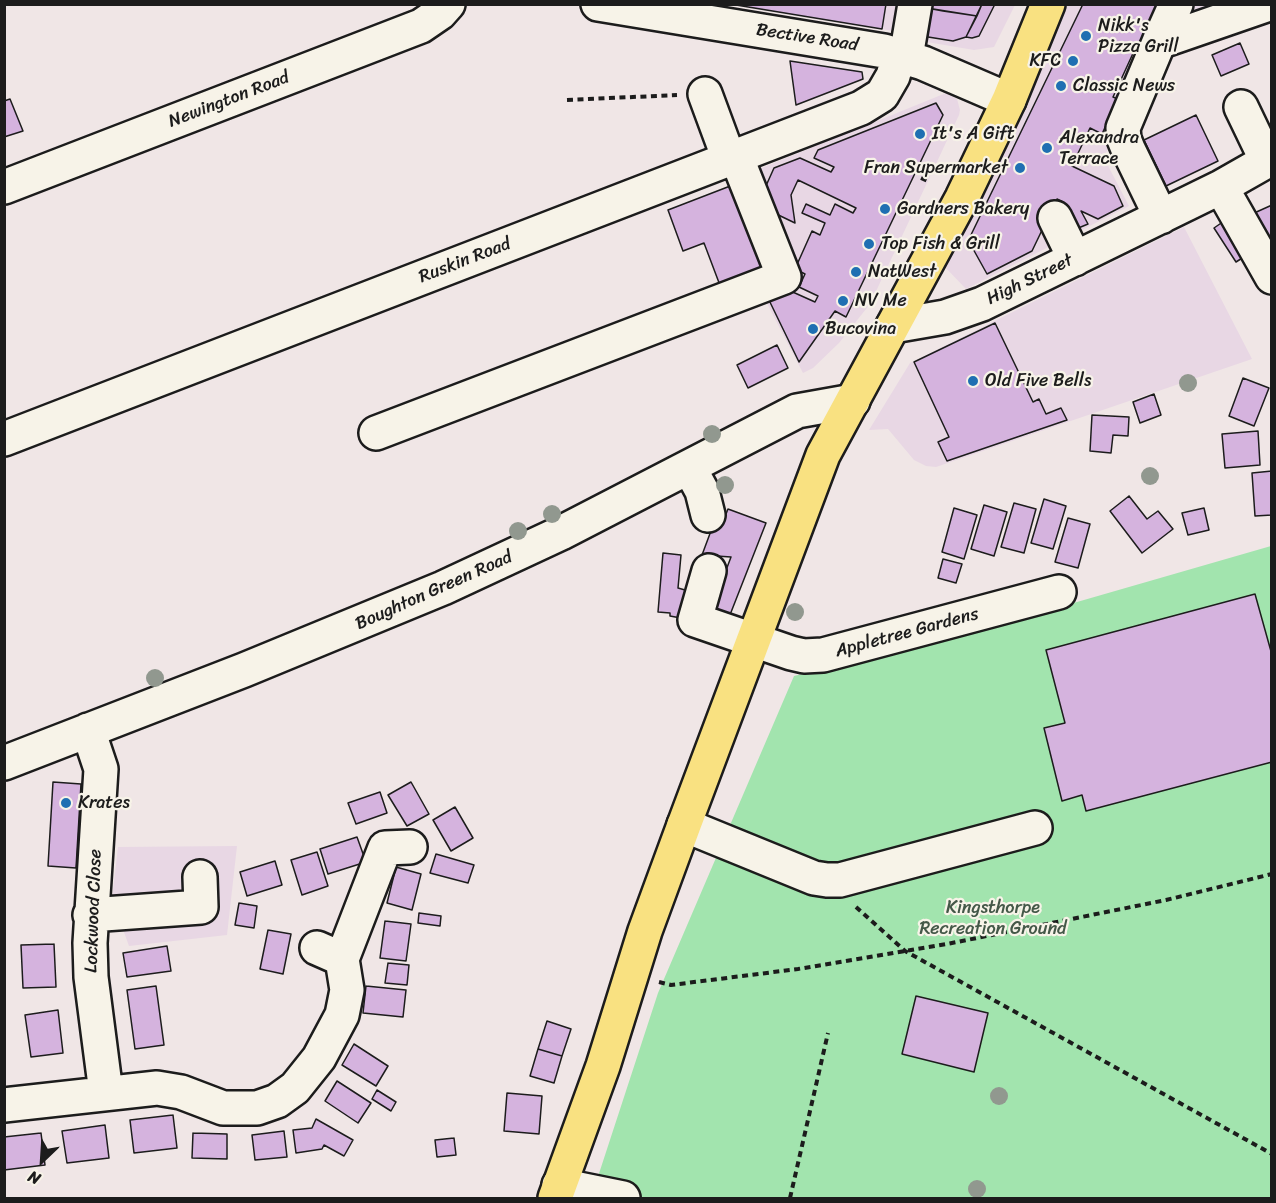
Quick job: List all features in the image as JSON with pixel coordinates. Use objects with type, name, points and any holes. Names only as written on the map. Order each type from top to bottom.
[{"type":"highway","points":[[557,1192],[603,1066],[631,974],[684,825],[823,455],[954,213],[1009,100],[1048,4]]},
{"type":"street","name":"Newington Road","points":[[4,187],[421,26],[440,13],[448,4]]},
{"type":"street","name":"Bective Road","points":[[598,4],[859,46],[903,56],[1009,100]]},
{"type":"street","name":"Ruskin Road","points":[[4,439],[873,102],[889,86],[903,56],[915,4]]},
{"type":"street","points":[[1161,217],[1128,149],[1123,128],[1176,4]]},
{"type":"street","points":[[1159,42],[1269,4]]},
{"type":"street","points":[[376,433],[784,277],[705,94]]},
{"type":"street","points":[[1240,107],[1269,159]]},
{"type":"street","name":"High Street","points":[[893,326],[966,311],[1221,187],[1269,159]]},
{"type":"street","points":[[1221,187],[1272,277]]},
{"type":"street","points":[[1055,218],[1075,259]]},
{"type":"street","name":"Boughton Green Road","points":[[4,762],[302,647],[444,588],[561,533],[797,411],[853,401]]},
{"type":"street","points":[[689,467],[702,491],[708,515]]},
{"type":"street","name":"Appletree Gardens","points":[[709,571],[695,620],[804,656],[823,655],[1059,592]]},
{"type":"street","name":"Lockwood Close","points":[[88,730],[101,769],[90,915],[91,977],[106,1093]]},
{"type":"street","points":[[684,825],[814,878],[827,880],[840,880],[1035,828]]},
{"type":"street","points":[[4,1105],[141,1089],[170,1089],[223,1108],[257,1108],[277,1101],[295,1088],[319,1058],[342,1015],[346,990],[337,947],[386,848],[410,847]]},
{"type":"street","points":[[90,915],[201,907],[200,877]]},
{"type":"street","points":[[557,1192],[623,1198]]},
{"type":"path","points":[[567,100],[705,94]]},
{"type":"path","points":[[921,178],[930,182]]},
{"type":"path","points":[[631,974],[671,985],[798,969],[905,951],[1166,900],[1272,874]]},
{"type":"path","points":[[827,880],[905,951],[1272,1154]]},
{"type":"path","points":[[790,1198],[828,1034]]},
{"type":"shaded area","points":[[886,5],[1015,5],[994,47],[974,50],[921,41],[898,32],[882,29]]},
{"type":"shaded area","name":"Alexandra Terrace","points":[[1065,5],[1223,5],[1158,26],[1104,158],[1129,206],[966,289],[943,265]]},
{"type":"shaded area","points":[[946,93],[957,99],[959,115],[870,304],[839,343],[813,368],[803,373],[759,288],[747,174]]},
{"type":"shaded area","points":[[1184,227],[1252,359],[936,467],[926,466],[914,460],[888,429],[869,430],[910,363]]},
{"type":"shaded area","points":[[237,846],[227,935],[129,946],[112,899],[118,847]]},
{"type":"green space","name":"Kingsthorpe Recreation Ground","points":[[1271,546],[1271,1198],[591,1198],[658,993],[794,676],[980,630]]},
{"type":"building","points":[[730,4],[886,4],[882,29]]},
{"type":"building","points":[[927,4],[982,4],[977,16],[927,8]]},
{"type":"building","points":[[982,4],[995,4],[979,36],[966,37]]},
{"type":"building","name":"Alexandra Terrace","points":[[1083,4],[1160,4],[1140,51],[1135,49],[1113,97],[1118,99],[1102,134],[1090,128],[1072,166],[1114,186],[1123,206],[1098,219],[1081,211],[1088,224],[1076,229],[1063,202],[1057,199],[1032,251],[987,274],[972,247],[974,244],[968,241]]},
{"type":"building","points":[[927,8],[977,16],[966,37],[953,41],[922,36]]},
{"type":"building","points":[[1240,43],[1249,64],[1221,76],[1212,55]]},
{"type":"building","points":[[790,61],[862,72],[863,79],[796,105]]},
{"type":"building","points":[[10,99],[23,131],[4,137],[4,101]]},
{"type":"building","points":[[936,103],[943,115],[846,317],[835,311],[799,362],[767,296],[786,289],[815,302],[818,296],[799,287],[805,274],[795,269],[812,231],[820,235],[825,223],[802,213],[806,204],[830,215],[835,204],[853,213],[856,208],[798,180],[791,195],[795,223],[768,210],[765,188],[774,168],[800,158],[831,172],[834,167],[814,158],[818,150]]},
{"type":"building","points":[[1196,115],[1218,161],[1166,186],[1144,140]]},
{"type":"building","points":[[738,183],[771,269],[721,288],[704,243],[683,251],[668,210]]},
{"type":"building","points":[[1272,205],[1272,245],[1252,214]]},
{"type":"building","points":[[1227,219],[1250,253],[1236,262],[1214,228]]},
{"type":"building","name":"Old Five Bells","points":[[995,323],[1033,402],[1039,399],[1046,414],[1061,408],[1067,420],[947,461],[938,442],[949,437],[914,362]]},
{"type":"building","points":[[777,345],[788,368],[748,388],[737,365]]},
{"type":"building","points":[[1243,378],[1269,388],[1254,426],[1229,416]]},
{"type":"building","points":[[1154,394],[1161,415],[1140,423],[1133,402]]},
{"type":"building","points":[[1092,415],[1129,417],[1128,436],[1113,435],[1111,453],[1090,451]]},
{"type":"building","points":[[1258,431],[1260,465],[1225,468],[1222,434]]},
{"type":"building","points":[[1272,471],[1272,515],[1255,516],[1252,473]]},
{"type":"building","points":[[1129,496],[1147,519],[1158,511],[1173,529],[1142,553],[1110,511]]},
{"type":"building","points":[[1044,499],[1066,506],[1053,549],[1031,543]]},
{"type":"building","points":[[1014,503],[1036,509],[1024,553],[1001,547]]},
{"type":"building","points":[[984,505],[1007,512],[994,556],[971,549]]},
{"type":"building","points":[[954,508],[977,515],[964,559],[942,552]]},
{"type":"building","points":[[1204,508],[1209,530],[1188,535],[1182,513]]},
{"type":"building","points":[[728,509],[766,523],[726,625],[708,618],[731,557],[702,555],[718,512],[726,514]]},
{"type":"building","points":[[1068,518],[1090,524],[1078,568],[1055,562]]},
{"type":"building","points":[[663,553],[681,555],[678,588],[692,592],[686,619],[670,616],[670,613],[658,612]]},
{"type":"building","points":[[943,559],[962,564],[956,583],[938,578]]},
{"type":"building","points":[[1255,594],[1272,655],[1272,762],[1086,811],[1082,795],[1062,801],[1044,728],[1065,723],[1046,650]]},
{"type":"building","points":[[53,782],[81,784],[76,868],[48,866]]},
{"type":"building","points":[[411,782],[429,814],[407,826],[388,795]]},
{"type":"building","points":[[380,792],[387,813],[356,824],[348,803]]},
{"type":"building","points":[[455,807],[473,838],[451,851],[433,820]]},
{"type":"building","points":[[357,837],[366,862],[328,874],[320,849]]},
{"type":"building","points":[[317,852],[328,886],[302,895],[291,860]]},
{"type":"building","points":[[436,854],[474,865],[468,883],[430,873]]},
{"type":"building","points":[[275,861],[282,885],[247,896],[240,872]]},
{"type":"building","points":[[396,867],[421,874],[412,910],[387,903]]},
{"type":"building","points":[[239,903],[257,906],[254,928],[235,925]]},
{"type":"building","points":[[419,913],[441,916],[440,926],[418,923]]},
{"type":"building","points":[[385,921],[411,924],[406,961],[380,958]]},
{"type":"building","points":[[268,930],[291,934],[283,974],[260,969]]},
{"type":"building","points":[[54,944],[56,987],[23,988],[21,945]]},
{"type":"building","points":[[167,946],[171,971],[127,977],[123,953]]},
{"type":"building","points":[[388,963],[409,965],[407,985],[385,983]]},
{"type":"building","points":[[156,986],[164,1045],[135,1049],[127,990]]},
{"type":"building","points":[[366,986],[406,990],[403,1017],[363,1013]]},
{"type":"building","points":[[916,996],[988,1013],[974,1072],[902,1054]]},
{"type":"building","points":[[58,1010],[63,1053],[31,1057],[25,1015]]},
{"type":"building","points":[[547,1021],[571,1029],[562,1056],[538,1049]]},
{"type":"building","points":[[354,1044],[388,1066],[376,1086],[342,1065]]},
{"type":"building","points":[[538,1049],[562,1056],[554,1083],[530,1076]]},
{"type":"building","points":[[337,1081],[371,1103],[358,1123],[325,1101]]},
{"type":"building","points":[[377,1090],[396,1102],[391,1111],[372,1099]]},
{"type":"building","points":[[507,1093],[542,1096],[539,1134],[504,1131]]},
{"type":"building","points":[[173,1115],[177,1148],[134,1153],[130,1120]]},
{"type":"building","points":[[316,1119],[353,1140],[344,1156],[324,1145],[322,1149],[296,1153],[293,1130],[312,1128]]},
{"type":"building","points":[[105,1125],[109,1158],[67,1163],[62,1131]]},
{"type":"building","points":[[284,1131],[287,1157],[255,1160],[252,1135]]},
{"type":"building","points":[[41,1133],[45,1165],[4,1170],[4,1137]]},
{"type":"building","points":[[193,1133],[227,1134],[227,1159],[192,1158]]},
{"type":"building","points":[[454,1138],[456,1155],[437,1157],[435,1140]]},
{"type":"place","name":"Nikk's Pizza Grill","points":[[1086,36]]},
{"type":"place","name":"KFC","points":[[1073,61]]},
{"type":"place","name":"Classic News","points":[[1061,86]]},
{"type":"place","name":"It's A Gift","points":[[920,134]]},
{"type":"place","name":"Alexandra Terrace","points":[[1047,148]]},
{"type":"place","name":"Fran Supermarket","points":[[1020,168]]},
{"type":"place","name":"Gardners Bakery","points":[[885,209]]},
{"type":"place","name":"Top Fish & Grill","points":[[869,244]]},
{"type":"place","name":"NatWest","points":[[856,272]]},
{"type":"place","name":"NV Me","points":[[843,301]]},
{"type":"place","name":"Bucovina","points":[[813,329]]},
{"type":"place","name":"Old Five Bells","points":[[973,381]]},
{"type":"place","name":"Krates","points":[[66,803]]}]
